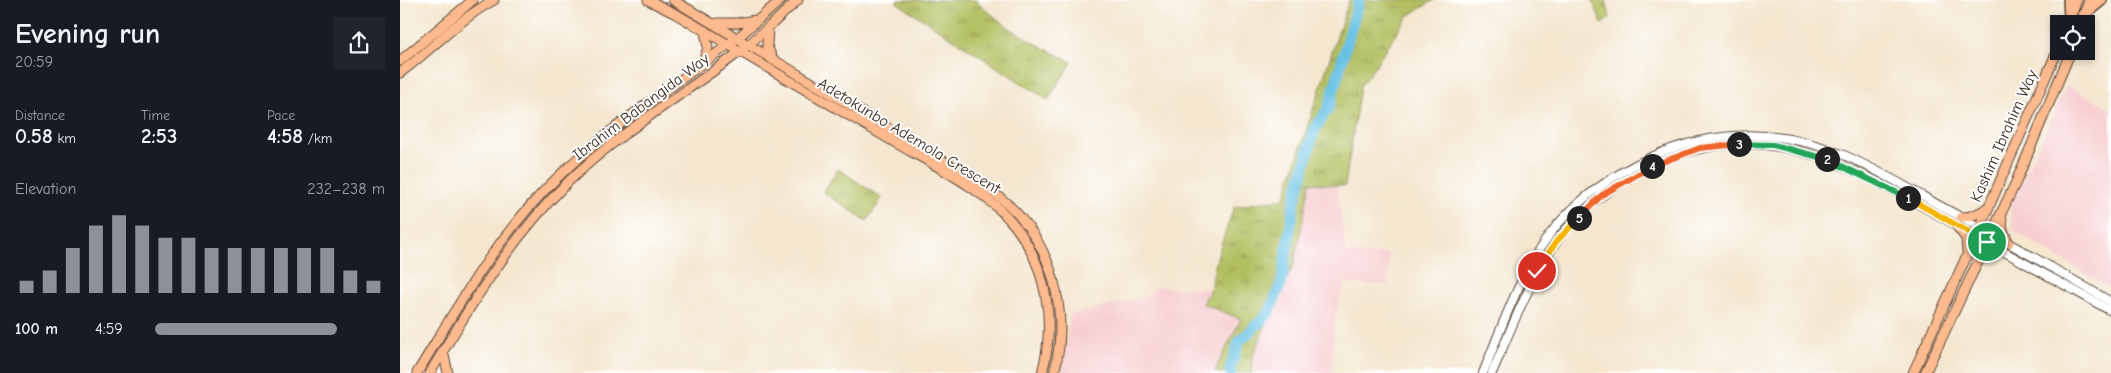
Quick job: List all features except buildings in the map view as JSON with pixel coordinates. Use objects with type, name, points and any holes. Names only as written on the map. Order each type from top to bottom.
[{"type":"highway","points":[[2068,0],[2074,15]]},
{"type":"highway","points":[[2082,15],[2100,0]]},
{"type":"main road","points":[[400,61],[473,0]]},
{"type":"main road","points":[[400,73],[421,58],[454,26],[494,0]]},
{"type":"main road","name":"Adetokunbo Ademola Crescent","points":[[648,0],[705,31],[968,187],[995,205],[1006,216],[1031,250],[1044,288],[1048,310],[1048,335],[1042,373]]},
{"type":"main road","name":"Adetokunbo Ademola Crescent","points":[[674,0],[974,179],[1022,218],[1044,256],[1056,290],[1061,324],[1054,373]]},
{"type":"main road","name":"Ibrahim Babangida Way","points":[[417,373],[485,263],[518,219],[557,178],[620,123],[728,45],[780,0]]},
{"type":"main road","name":"Ibrahim Babangida Way","points":[[430,373],[497,267],[529,226],[566,184],[627,132],[739,52],[798,0]]},
{"type":"main road","points":[[2076,15],[2077,0]]},
{"type":"main road","points":[[2079,15],[2089,0]]},
{"type":"main road","points":[[714,23],[737,24],[759,19]]},
{"type":"main road","points":[[768,26],[767,46],[774,60]]},
{"type":"main road","points":[[703,64],[708,48],[705,31]]},
{"type":"main road","points":[[723,63],[743,60],[759,63]]},
{"type":"main road","name":"Kashim Ibrahim Way","points":[[1914,373],[1990,206],[2053,60]]},
{"type":"main road","name":"Kashim Ibrahim Way","points":[[1925,373],[2001,213],[2066,60]]},
{"type":"main road","points":[[1961,217],[1972,217],[1990,206]]},
{"type":"main road","points":[[1977,262],[1992,252],[2006,247],[2001,213]]},
{"type":"main road","points":[[1955,224],[1966,238],[1968,255]]},
{"type":"main road","points":[[443,351],[448,373]]},
{"type":"street","points":[[1483,373],[1516,294],[1534,260],[1558,224],[1598,188],[1618,174],[1648,158],[1686,143],[1723,136],[1774,136],[1820,147],[1843,155],[1877,171],[1980,227],[1989,237],[2111,311]]},
{"type":"street","points":[[1492,373],[1537,271],[1565,232],[1602,195],[1621,182],[1650,166],[1686,152],[1720,145],[1746,143],[1773,145],[1815,155],[1839,163],[1884,185],[1976,236],[1989,237]]},
{"type":"street","points":[[2006,247],[2111,302]]},
{"type":"shaded area","points":[[2067,85],[2111,109],[2111,289],[2013,230],[2010,207]]},
{"type":"shaded area","points":[[1310,183],[1337,184],[1346,253],[1389,254],[1388,285],[1345,284],[1335,315],[1331,373],[1252,373],[1252,359],[1264,328],[1294,264]]},
{"type":"shaded area","points":[[1155,287],[1210,289],[1204,304],[1241,319],[1216,370],[1217,373],[1061,373],[1070,315],[1150,295]]},
{"type":"green space","points":[[898,0],[976,0],[1009,27],[1072,62],[1048,100],[896,2]]},
{"type":"green space","points":[[1349,0],[1434,0],[1408,16],[1360,86],[1345,186],[1310,183],[1294,264],[1264,328],[1252,359],[1252,373],[1217,373],[1215,370],[1241,319],[1203,304],[1210,289],[1218,254],[1234,207],[1284,198]]},
{"type":"green space","points":[[1592,0],[1606,0],[1610,18],[1602,24]]},
{"type":"green space","points":[[838,169],[882,198],[867,221],[823,192]]},
{"type":"waterway","points":[[1231,373],[1230,369],[1239,342],[1269,313],[1282,281],[1294,204],[1314,131],[1329,107],[1359,0]]},
{"type":"route","points":[[1537,271],[1565,232],[1602,195],[1621,182],[1650,166],[1686,152],[1720,145],[1746,143],[1794,149],[1839,163],[1884,185],[1987,242]]}]
